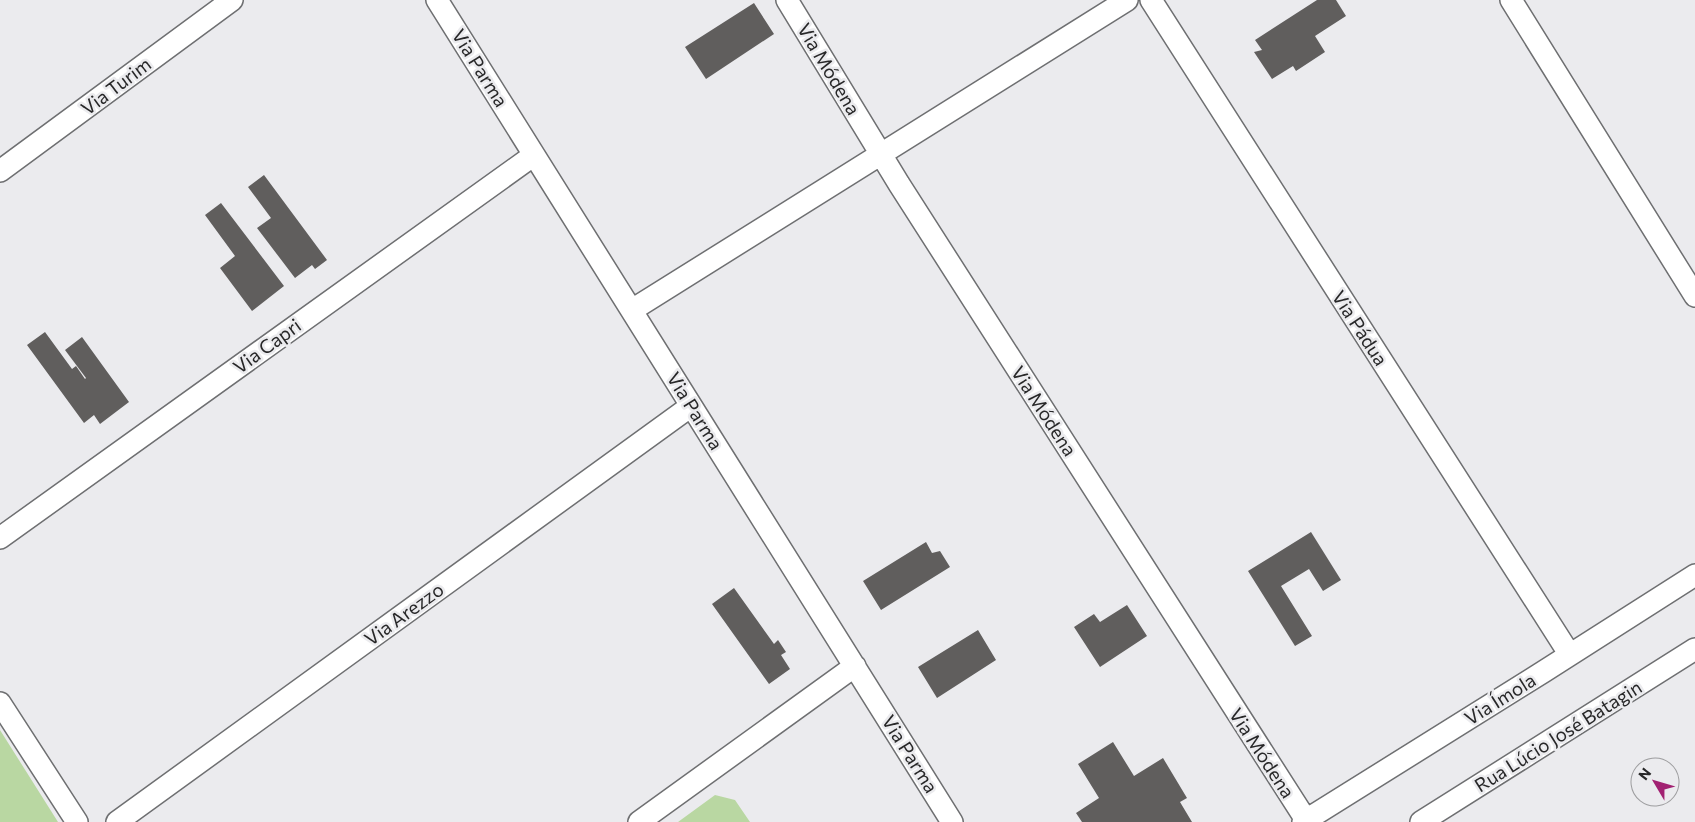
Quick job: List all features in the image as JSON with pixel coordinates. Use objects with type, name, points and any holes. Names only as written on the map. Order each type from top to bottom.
[{"type":"street","name":"Via Turim","points":[[0,171],[232,0]]},
{"type":"street","name":"Via Parma","points":[[437,0],[952,822]]},
{"type":"street","name":"Via Módena","points":[[787,0],[881,154],[1304,821]]},
{"type":"street","points":[[632,310],[1127,0]]},
{"type":"street","name":"Via Pádua","points":[[1151,0],[1570,656]]},
{"type":"street","points":[[1511,0],[1695,296]]},
{"type":"street","name":"Via Capri","points":[[0,538],[534,155]]},
{"type":"street","name":"Via Arezzo","points":[[117,822],[691,406]]},
{"type":"street","name":"Via Ímola","points":[[1304,821],[1570,656],[1695,575]]},
{"type":"street","name":"Rua Lúcio José Batagin","points":[[1421,822],[1695,649]]},
{"type":"street","points":[[639,822],[855,666]]},
{"type":"street","points":[[0,703],[77,822]]},
{"type":"green space","points":[[0,730],[58,822],[0,822]]},
{"type":"green space","points":[[715,795],[735,800],[750,822],[678,822]]},
{"type":"building","points":[[1317,0],[1336,0],[1346,16],[1315,36],[1325,52],[1296,71],[1293,66],[1272,79],[1254,52],[1262,50],[1255,40]]},
{"type":"building","points":[[754,3],[774,34],[706,79],[685,47]]},
{"type":"building","points":[[264,175],[327,260],[315,269],[312,265],[295,278],[257,228],[271,218],[248,187]]},
{"type":"building","points":[[221,203],[284,286],[252,311],[220,268],[235,256],[205,215]]},
{"type":"building","points":[[45,332],[72,369],[76,366],[85,379],[65,350],[82,337],[129,402],[100,424],[94,415],[84,423],[27,345]]},
{"type":"building","points":[[1311,532],[1341,580],[1323,591],[1309,569],[1281,586],[1312,636],[1295,646],[1248,571]]},
{"type":"building","points":[[926,542],[932,553],[940,551],[950,567],[881,610],[863,581]]},
{"type":"building","points":[[734,588],[774,644],[778,640],[786,652],[781,655],[790,669],[769,684],[712,604]]},
{"type":"building","points":[[1127,605],[1147,636],[1100,667],[1074,627],[1094,614],[1100,622]]},
{"type":"building","points":[[978,630],[996,660],[937,698],[918,667]]},
{"type":"building","points":[[1113,742],[1134,776],[1163,758],[1187,798],[1180,802],[1192,822],[1082,822],[1076,813],[1099,798],[1078,764]]}]
